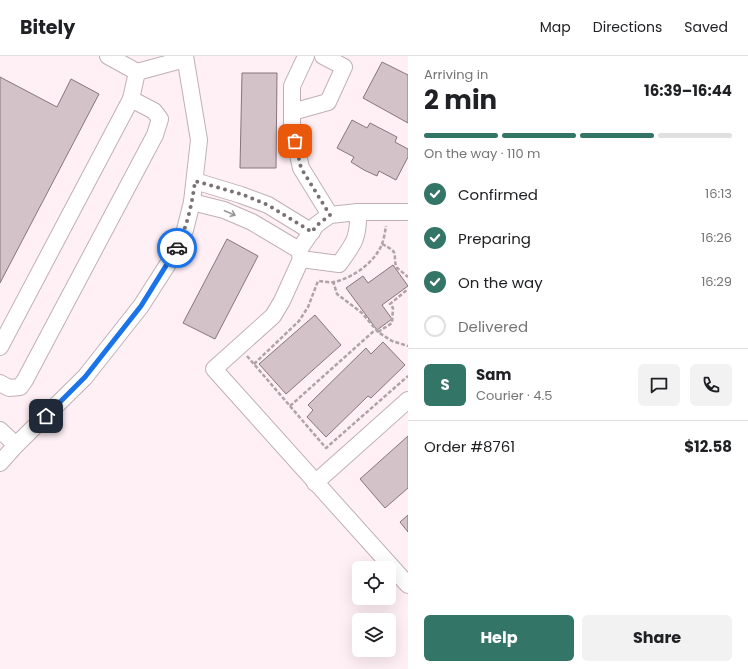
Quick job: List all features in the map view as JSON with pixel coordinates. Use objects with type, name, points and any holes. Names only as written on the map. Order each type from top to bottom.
[{"type":"street","points":[[0,463],[16,445],[85,377],[141,306],[175,253],[185,230],[192,202],[200,140],[185,58],[138,72],[108,56]]},
{"type":"street","points":[[306,56],[292,86],[292,128],[301,168],[330,215]]},
{"type":"street","points":[[292,112],[328,102],[344,67],[323,56]]},
{"type":"street","points":[[0,347],[130,99],[138,72]]},
{"type":"street","points":[[0,383],[9,388],[20,387],[25,380],[155,135],[160,119],[154,111],[130,99]]},
{"type":"street","points":[[195,181],[241,194],[268,205],[312,232]]},
{"type":"street","points":[[192,202],[224,210],[252,222],[300,254],[339,264],[353,246],[358,228],[358,212]]},
{"type":"street","points":[[408,212],[358,212],[330,215],[316,226],[300,254],[282,301],[273,316],[214,369],[408,585]]},
{"type":"street","points":[[315,483],[408,400]]},
{"type":"street","points":[[0,430],[16,445]]},
{"type":"path","points":[[254,364],[299,321],[308,307],[318,281],[333,282],[354,274],[368,265],[382,244],[386,223]]},
{"type":"path","points":[[382,244],[392,250],[396,256],[396,267],[408,278]]},
{"type":"path","points":[[332,263],[333,282],[337,294],[362,313],[376,331],[392,341],[408,346]]},
{"type":"path","points":[[290,406],[376,331],[392,323],[393,308],[390,304],[408,290]]},
{"type":"path","points":[[239,347],[326,448],[408,376]]},
{"type":"building","points":[[382,62],[408,75],[408,123],[363,98]]},
{"type":"building","points":[[242,73],[277,73],[276,168],[240,168]]},
{"type":"building","points":[[0,77],[57,107],[71,79],[99,94],[0,283]]},
{"type":"building","points":[[352,120],[367,128],[370,123],[397,137],[395,142],[408,149],[408,157],[396,180],[379,171],[377,176],[364,170],[351,162],[354,157],[337,148]]},
{"type":"building","points":[[227,239],[258,256],[215,339],[183,323]]},
{"type":"building","points":[[393,265],[408,286],[382,305],[392,319],[377,330],[346,288],[363,276],[368,283]]},
{"type":"building","points":[[315,315],[341,345],[286,394],[259,364]]},
{"type":"building","points":[[383,342],[405,365],[371,398],[368,396],[326,437],[307,417],[313,410],[308,405],[366,348],[371,354]]},
{"type":"building","points":[[408,436],[408,488],[385,508],[360,479]]},
{"type":"building","points":[[408,515],[408,532],[400,522]]},
{"type":"way so far","points":[[177,248],[185,230],[192,202],[195,181],[241,194],[268,205],[312,232],[316,226],[330,215],[301,168],[295,141]]},
{"type":"route","points":[[46,416],[85,377],[141,306],[177,248]]}]
